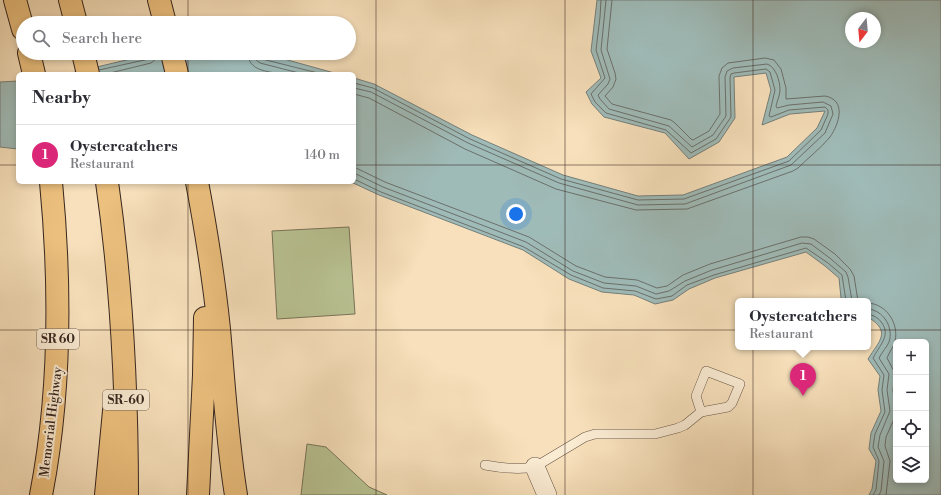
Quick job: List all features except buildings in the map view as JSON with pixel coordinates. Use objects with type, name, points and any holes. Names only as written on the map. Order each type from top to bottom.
[{"type":"highway","points":[[15,0],[19,16]]},
{"type":"highway","points":[[70,0],[74,16]]},
{"type":"highway","points":[[159,0],[163,16]]},
{"type":"highway","points":[[31,60],[34,72]]},
{"type":"highway","points":[[85,60],[88,72]]},
{"type":"highway","points":[[174,60],[177,72]]},
{"type":"highway","name":"Memorial Highway","points":[[41,495],[54,412],[57,356],[56,231],[51,184]]},
{"type":"highway","name":"SR-60","points":[[107,184],[118,259],[121,304],[126,404],[127,495]]},
{"type":"highway","points":[[197,184],[204,218],[219,328],[225,416],[227,495]]},
{"type":"highway","points":[[198,495],[204,375],[206,291],[204,218]]},
{"type":"highway","points":[[106,495],[116,393],[121,304]]},
{"type":"highway","points":[[225,416],[236,495]]},
{"type":"street","points":[[535,467],[547,495]]},
{"type":"lane","points":[[485,465],[518,469],[535,467],[585,437],[604,433],[645,434],[671,431],[685,425],[701,412],[728,407],[732,403],[740,384],[706,371],[696,396],[701,412]]},
{"type":"green space","points":[[349,227],[355,314],[277,319],[272,231]]},
{"type":"green space","points":[[307,444],[326,447],[369,487],[387,495],[301,495]]},
{"type":"water","points":[[597,0],[941,0],[941,495],[869,495],[872,489],[876,461],[869,449],[871,433],[881,411],[878,390],[880,376],[868,359],[881,337],[880,327],[871,319],[871,298],[841,298],[839,278],[806,252],[715,278],[689,289],[673,300],[655,304],[634,295],[602,292],[569,279],[523,250],[379,195],[355,184],[356,79],[374,84],[472,135],[563,175],[638,196],[683,195],[787,157],[817,128],[825,111],[790,114],[762,125],[771,90],[766,73],[734,77],[735,118],[719,142],[689,159],[665,133],[604,117],[592,104],[586,92],[601,78],[591,51]]},
{"type":"water","points":[[126,60],[288,60],[331,72],[75,72]]},
{"type":"water","points":[[16,81],[16,149],[0,147],[0,82]]},
{"type":"place","name":"Oystercatchers","points":[[803,396]]}]
